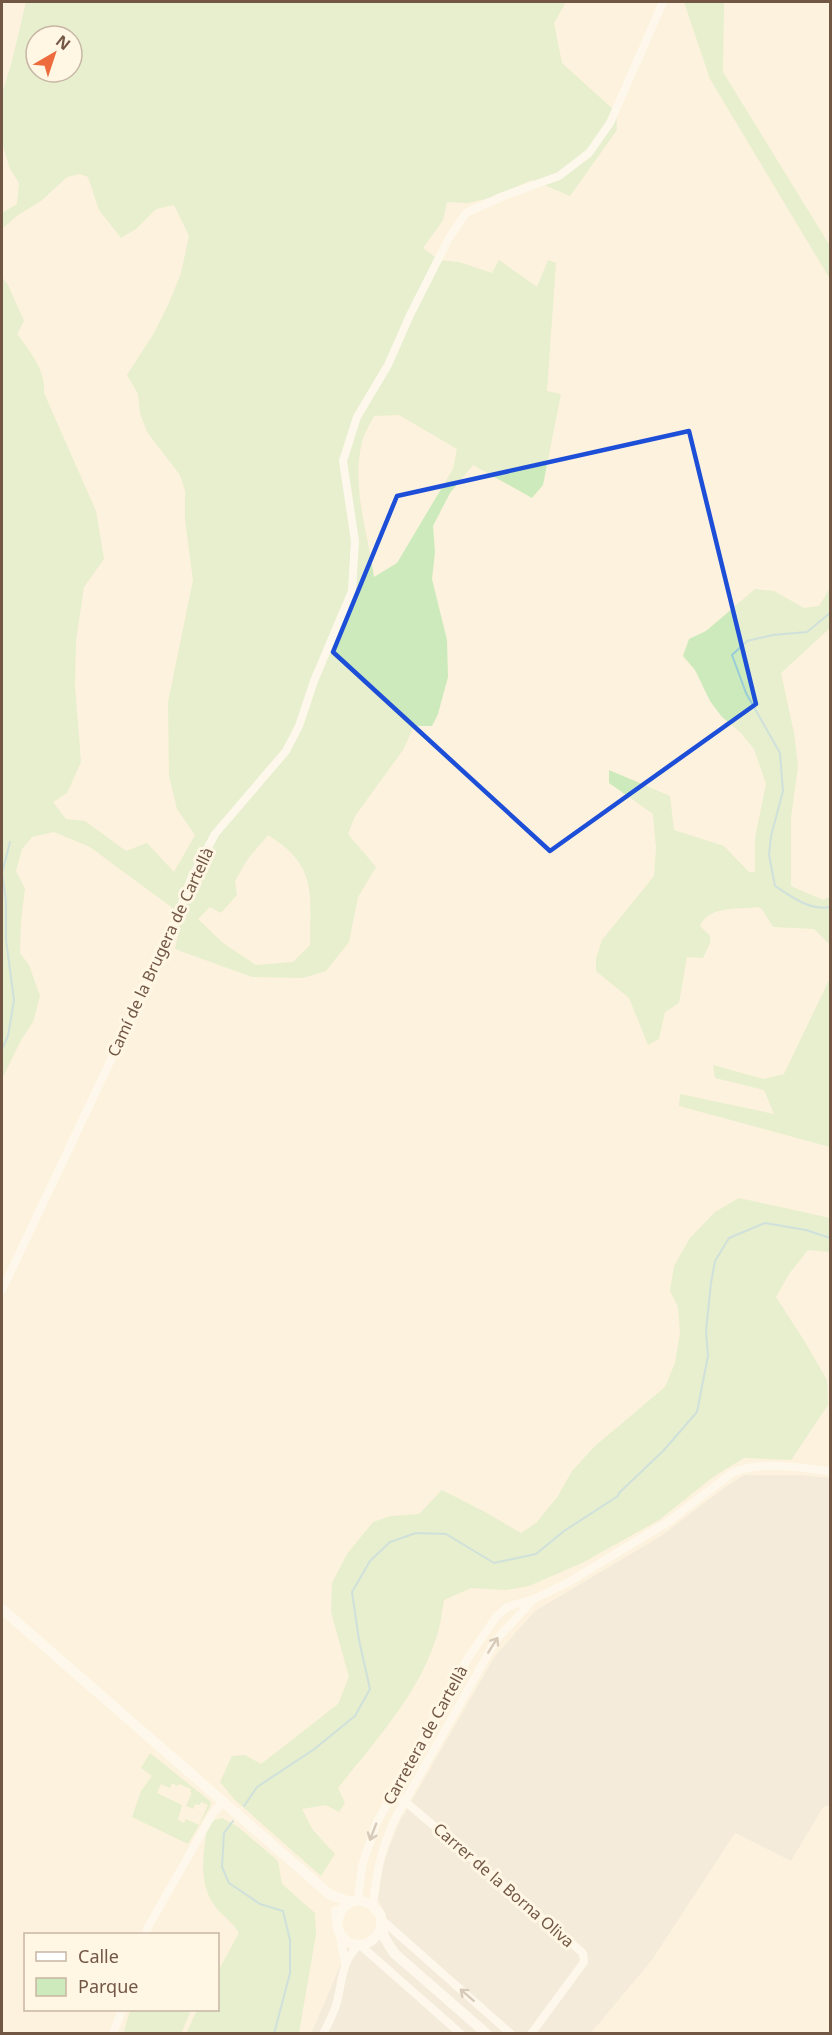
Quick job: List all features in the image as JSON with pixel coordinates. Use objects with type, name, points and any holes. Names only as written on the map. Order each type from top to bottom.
[{"type":"main road","points":[[2,1609],[328,1894],[373,1905],[384,1937],[394,1953],[487,2034]]},
{"type":"main road","points":[[328,1894],[338,1918],[340,1933],[346,1940],[394,1953]]},
{"type":"main road","points":[[338,1918],[342,1909],[354,1901]]},
{"type":"main road","points":[[362,1945],[377,1937],[381,1923]]},
{"type":"street","name":"Camí de la Brugera de Cartellà","points":[[2,1290],[170,935],[191,879],[215,834],[286,751],[299,726],[314,681],[352,591],[355,542],[343,461],[357,417],[388,365],[410,315],[449,238],[466,213],[503,196],[559,176],[589,153],[610,123],[663,2]]},
{"type":"street","name":"Carretera de Cartellà","points":[[354,1901],[368,1845],[376,1824],[479,1640],[502,1611],[569,1582],[668,1522],[732,1473],[742,1469],[783,1466],[831,1472]]},
{"type":"street","name":"Carretera de Cartellà","points":[[373,1905],[380,1858],[390,1829],[405,1800],[491,1648],[513,1620],[534,1599]]},
{"type":"street","points":[[502,1611],[508,1613],[513,1620]]},
{"type":"street","name":"Carrer de la Borna Oliva","points":[[394,1792],[583,1953],[584,1962],[531,2034]]},
{"type":"street","points":[[146,1933],[213,1813],[224,1805]]},
{"type":"street","points":[[381,1923],[511,2034]]},
{"type":"street","points":[[340,1933],[345,1964]]},
{"type":"street","points":[[323,2034],[336,2006],[345,1964],[350,1953],[362,1945],[461,2034]]},
{"type":"street","points":[[113,2034],[122,2011]]},
{"type":"highlighted area","points":[[689,431],[756,704],[550,851],[333,652],[397,496]]},
{"type":"shaded area","points":[[744,1475],[800,1475],[830,1478],[830,1806],[824,1806],[791,1861],[735,1833],[652,1960],[591,2033],[311,2034],[348,1948],[370,1939],[386,1915],[378,1900],[383,1863],[399,1823],[495,1656],[535,1611],[661,1536]]},
{"type":"green space","points":[[26,2],[566,2],[554,23],[562,63],[616,112],[617,130],[570,196],[532,180],[490,198],[468,203],[447,202],[443,220],[423,248],[439,260],[459,262],[492,273],[499,260],[537,287],[548,260],[556,263],[547,391],[561,394],[543,485],[532,498],[473,465],[450,493],[433,526],[435,552],[432,579],[447,640],[448,677],[438,714],[432,726],[414,726],[403,750],[355,816],[348,834],[376,867],[358,897],[349,942],[326,971],[303,978],[252,977],[175,949],[182,915],[90,847],[54,832],[32,837],[22,849],[16,871],[25,889],[20,953],[29,965],[40,996],[33,1022],[21,1040],[2,1079],[2,277],[24,321],[17,334],[40,369],[44,393],[96,511],[104,559],[84,587],[76,641],[75,686],[81,762],[67,793],[53,802],[66,819],[85,821],[126,851],[147,843],[174,872],[195,835],[177,809],[169,776],[168,702],[193,580],[185,520],[185,491],[180,475],[147,432],[140,413],[138,394],[127,375],[154,333],[169,303],[181,273],[189,236],[174,205],[156,209],[136,229],[121,238],[99,210],[88,177],[80,174],[67,177],[41,201],[18,215],[2,229],[2,213],[17,204],[19,183],[10,169],[2,143],[2,93]],"holes":[[[399,415],[457,449],[453,469],[397,563],[374,577],[359,493],[359,459],[362,442],[374,416]],[[268,835],[296,858],[308,882],[310,945],[293,962],[256,965],[223,943],[198,919],[210,907],[221,913],[237,895],[235,881],[247,860]]]},
{"type":"green space","points":[[684,2],[724,2],[723,72],[830,246],[830,279],[710,79]]},
{"type":"green space","points":[[830,588],[830,628],[781,673],[794,733],[798,766],[791,818],[791,886],[823,900],[830,897],[830,945],[814,929],[773,927],[762,909],[758,907],[725,910],[710,915],[700,926],[710,936],[710,943],[703,958],[687,957],[679,1003],[665,1012],[659,1039],[648,1045],[629,998],[596,971],[596,959],[602,940],[654,876],[656,848],[653,814],[609,783],[609,770],[670,796],[674,830],[724,846],[749,872],[755,872],[755,838],[766,784],[754,749],[741,733],[722,717],[710,701],[695,670],[683,656],[689,639],[706,631],[755,589],[774,591],[804,608],[819,606]]},
{"type":"green space","points":[[830,978],[830,1147],[679,1106],[680,1094],[774,1114],[764,1090],[715,1078],[713,1065],[763,1079],[784,1074]]},
{"type":"green space","points":[[739,1198],[830,1218],[830,1252],[808,1250],[789,1274],[776,1297],[827,1380],[828,1405],[791,1460],[744,1458],[713,1477],[659,1520],[584,1562],[529,1586],[506,1590],[471,1588],[444,1600],[438,1632],[420,1675],[396,1715],[338,1788],[345,1803],[339,1812],[326,1805],[302,1809],[312,1829],[335,1854],[321,1876],[235,1800],[220,1782],[232,1756],[245,1755],[261,1764],[338,1704],[349,1677],[331,1612],[332,1583],[347,1554],[373,1522],[391,1516],[419,1514],[442,1490],[521,1533],[537,1522],[558,1496],[572,1471],[595,1446],[665,1387],[675,1363],[680,1333],[678,1307],[670,1291],[674,1266],[690,1238],[715,1212]]},
{"type":"green space","points":[[150,1753],[211,1802],[210,1807],[188,1844],[132,1817],[141,1791],[152,1776],[141,1768]],"holes":[[[172,1783],[177,1786],[179,1784],[191,1789],[192,1793],[186,1806],[193,1809],[195,1804],[200,1805],[201,1802],[208,1805],[199,1825],[186,1819],[184,1823],[178,1820],[182,1805],[157,1793],[161,1784],[170,1788]]]},
{"type":"green space","points":[[222,1818],[238,1827],[278,1861],[282,1884],[315,1913],[316,1934],[299,2033],[186,2034],[197,2011],[219,2011],[219,1969],[239,1933],[214,1905],[205,1885],[203,1865],[208,1822]]},
{"type":"green space","points":[[130,2011],[191,2011],[181,2034],[130,2034],[124,2031]]},
{"type":"waterway","points":[[830,613],[807,632],[773,635],[747,641],[732,655],[746,693],[780,753],[783,791],[771,836],[769,855],[775,886],[808,905],[830,907]]},
{"type":"waterway","points":[[2,1049],[8,1036],[14,1000],[6,940],[6,901],[2,873],[10,842]]},
{"type":"waterway","points":[[244,1806],[257,1787],[313,1750],[355,1716],[370,1689],[359,1640],[352,1592],[370,1561],[390,1542],[416,1533],[446,1534],[494,1563],[536,1554],[564,1531],[618,1496],[664,1450],[697,1412],[708,1356],[706,1331],[715,1261],[729,1238],[765,1223],[806,1230],[830,1238]]},
{"type":"waterway","points":[[233,1821],[224,1833],[222,1867],[229,1883],[260,1904],[283,1911],[290,1940],[290,1973],[274,2034]]}]
